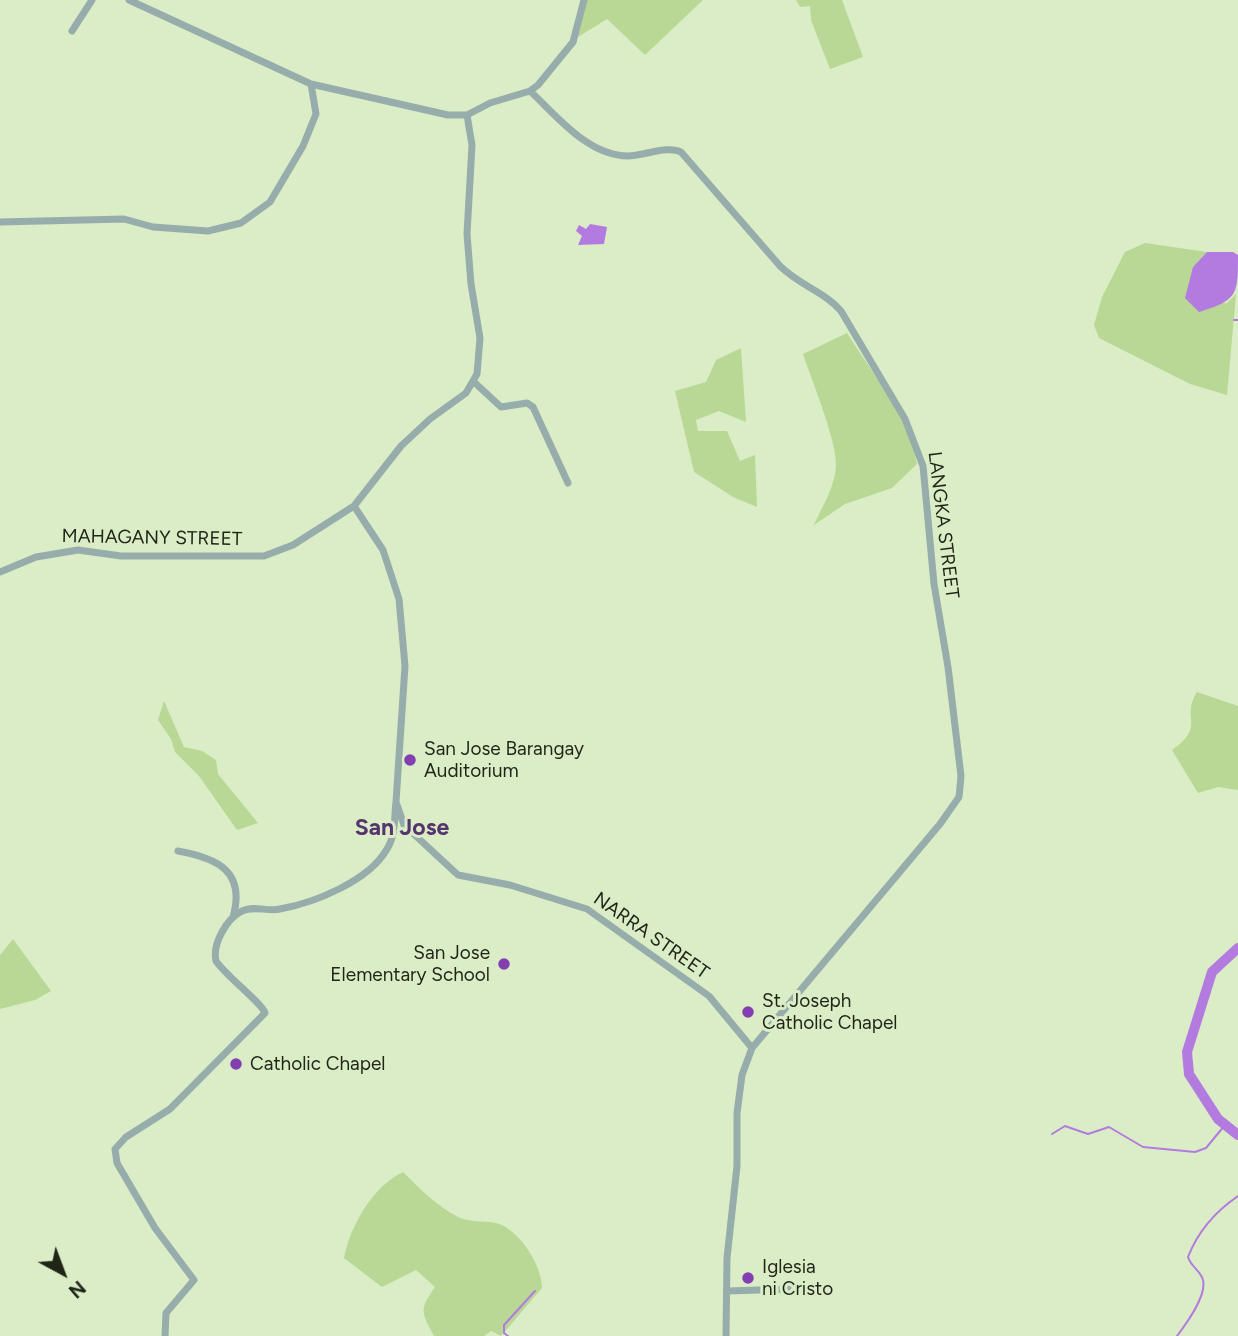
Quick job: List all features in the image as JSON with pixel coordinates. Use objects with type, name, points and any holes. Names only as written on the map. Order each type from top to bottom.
[{"type":"street","points":[[72,31],[92,0]]},
{"type":"street","points":[[129,0],[311,83],[448,115],[467,115],[490,103],[530,91],[570,48],[584,0]]},
{"type":"street","points":[[0,222],[124,219],[153,227],[208,231],[241,223],[270,202],[303,145],[316,114],[311,83]]},
{"type":"street","name":"LANGKA STREET","points":[[530,91],[584,141],[602,150],[630,156],[673,149],[681,152],[780,267],[798,284],[829,300],[841,311],[905,419],[923,466],[934,584],[951,684],[960,794],[934,831],[752,1048]]},
{"type":"street","points":[[467,115],[471,145],[468,247],[480,338],[479,366],[474,382],[500,407],[527,403],[533,407],[568,482]]},
{"type":"street","name":"MAHAGANY STREET","points":[[0,572],[36,557],[78,550],[121,556],[264,556],[293,545],[354,506],[401,446],[430,419],[466,393],[474,382]]},
{"type":"street","name":"NARRA STREET","points":[[354,506],[383,550],[391,570],[402,624],[405,687],[396,802],[400,817],[409,831],[458,875],[510,885],[587,909],[709,996],[752,1048]]},
{"type":"street","points":[[233,918],[251,908],[278,909],[338,889],[383,855],[393,835],[396,802]]},
{"type":"street","points":[[393,835],[409,831]]},
{"type":"street","points":[[164,1336],[166,1313],[194,1280],[155,1228],[117,1163],[114,1153],[126,1137],[170,1109],[265,1013],[263,1007],[229,978],[215,957],[218,942],[233,918],[236,894],[225,867],[207,857],[178,851]]},
{"type":"street","points":[[726,1336],[737,1113],[743,1075],[752,1048]]},
{"type":"street","points":[[727,1291],[791,1289]]},
{"type":"green space","points":[[587,0],[703,0],[645,55],[607,19],[578,37]]},
{"type":"green space","points":[[796,0],[842,0],[863,57],[830,69],[811,20],[810,6],[800,7]]},
{"type":"green space","points":[[1145,243],[1207,252],[1193,267],[1226,304],[1236,294],[1227,395],[1190,384],[1099,338],[1094,325],[1102,297],[1125,252]]},
{"type":"green space","points":[[847,333],[898,412],[917,464],[892,488],[845,504],[814,525],[831,488],[836,464],[828,425],[803,354]]},
{"type":"green space","points":[[741,348],[746,422],[719,411],[696,420],[698,431],[727,431],[740,461],[755,455],[757,507],[733,497],[694,472],[675,391],[706,382],[716,360]]},
{"type":"green space","points":[[1197,692],[1238,706],[1238,790],[1218,787],[1198,793],[1172,750],[1188,735],[1191,728],[1192,701]]},
{"type":"green space","points":[[164,701],[184,747],[202,751],[216,760],[218,774],[258,823],[237,830],[199,776],[175,752],[171,739],[158,720]]},
{"type":"green space","points":[[13,939],[51,991],[35,1000],[0,1009],[0,955]]},
{"type":"green space","points":[[403,1172],[429,1197],[451,1213],[463,1219],[502,1225],[517,1236],[530,1252],[539,1270],[542,1288],[501,1336],[491,1331],[484,1336],[434,1336],[424,1316],[424,1306],[435,1287],[416,1270],[382,1287],[344,1258],[364,1208],[382,1187]]},
{"type":"shaded area","points":[[590,224],[607,227],[604,244],[578,245],[582,236],[576,231],[579,225],[586,229]]},
{"type":"shaded area","points":[[1207,252],[1233,252],[1238,255],[1236,287],[1233,294],[1222,304],[1199,312],[1185,298],[1193,267]]},
{"type":"waterway","points":[[1238,948],[1212,972],[1187,1052],[1189,1074],[1218,1119],[1238,1135]]},
{"type":"waterway","points":[[1052,1134],[1065,1126],[1088,1134],[1109,1127],[1143,1147],[1195,1152],[1206,1148],[1225,1125]]},
{"type":"waterway","points":[[1177,1336],[1195,1310],[1203,1287],[1202,1277],[1188,1257],[1208,1222],[1238,1196]]},
{"type":"waterway","points":[[508,1336],[504,1333],[504,1325],[535,1291]]},
{"type":"place","name":"San Jose Barangay Auditorium","points":[[410,760]]},
{"type":"place","name":"San Jose Elementary School","points":[[504,964]]},
{"type":"place","name":"St. Joseph Catholic Chapel","points":[[748,1012]]},
{"type":"place","name":"Catholic Chapel","points":[[236,1064]]},
{"type":"place","name":"Iglesia ni Cristo","points":[[748,1278]]},
{"type":"district","name":"San Jose","points":[[402,828]]}]
